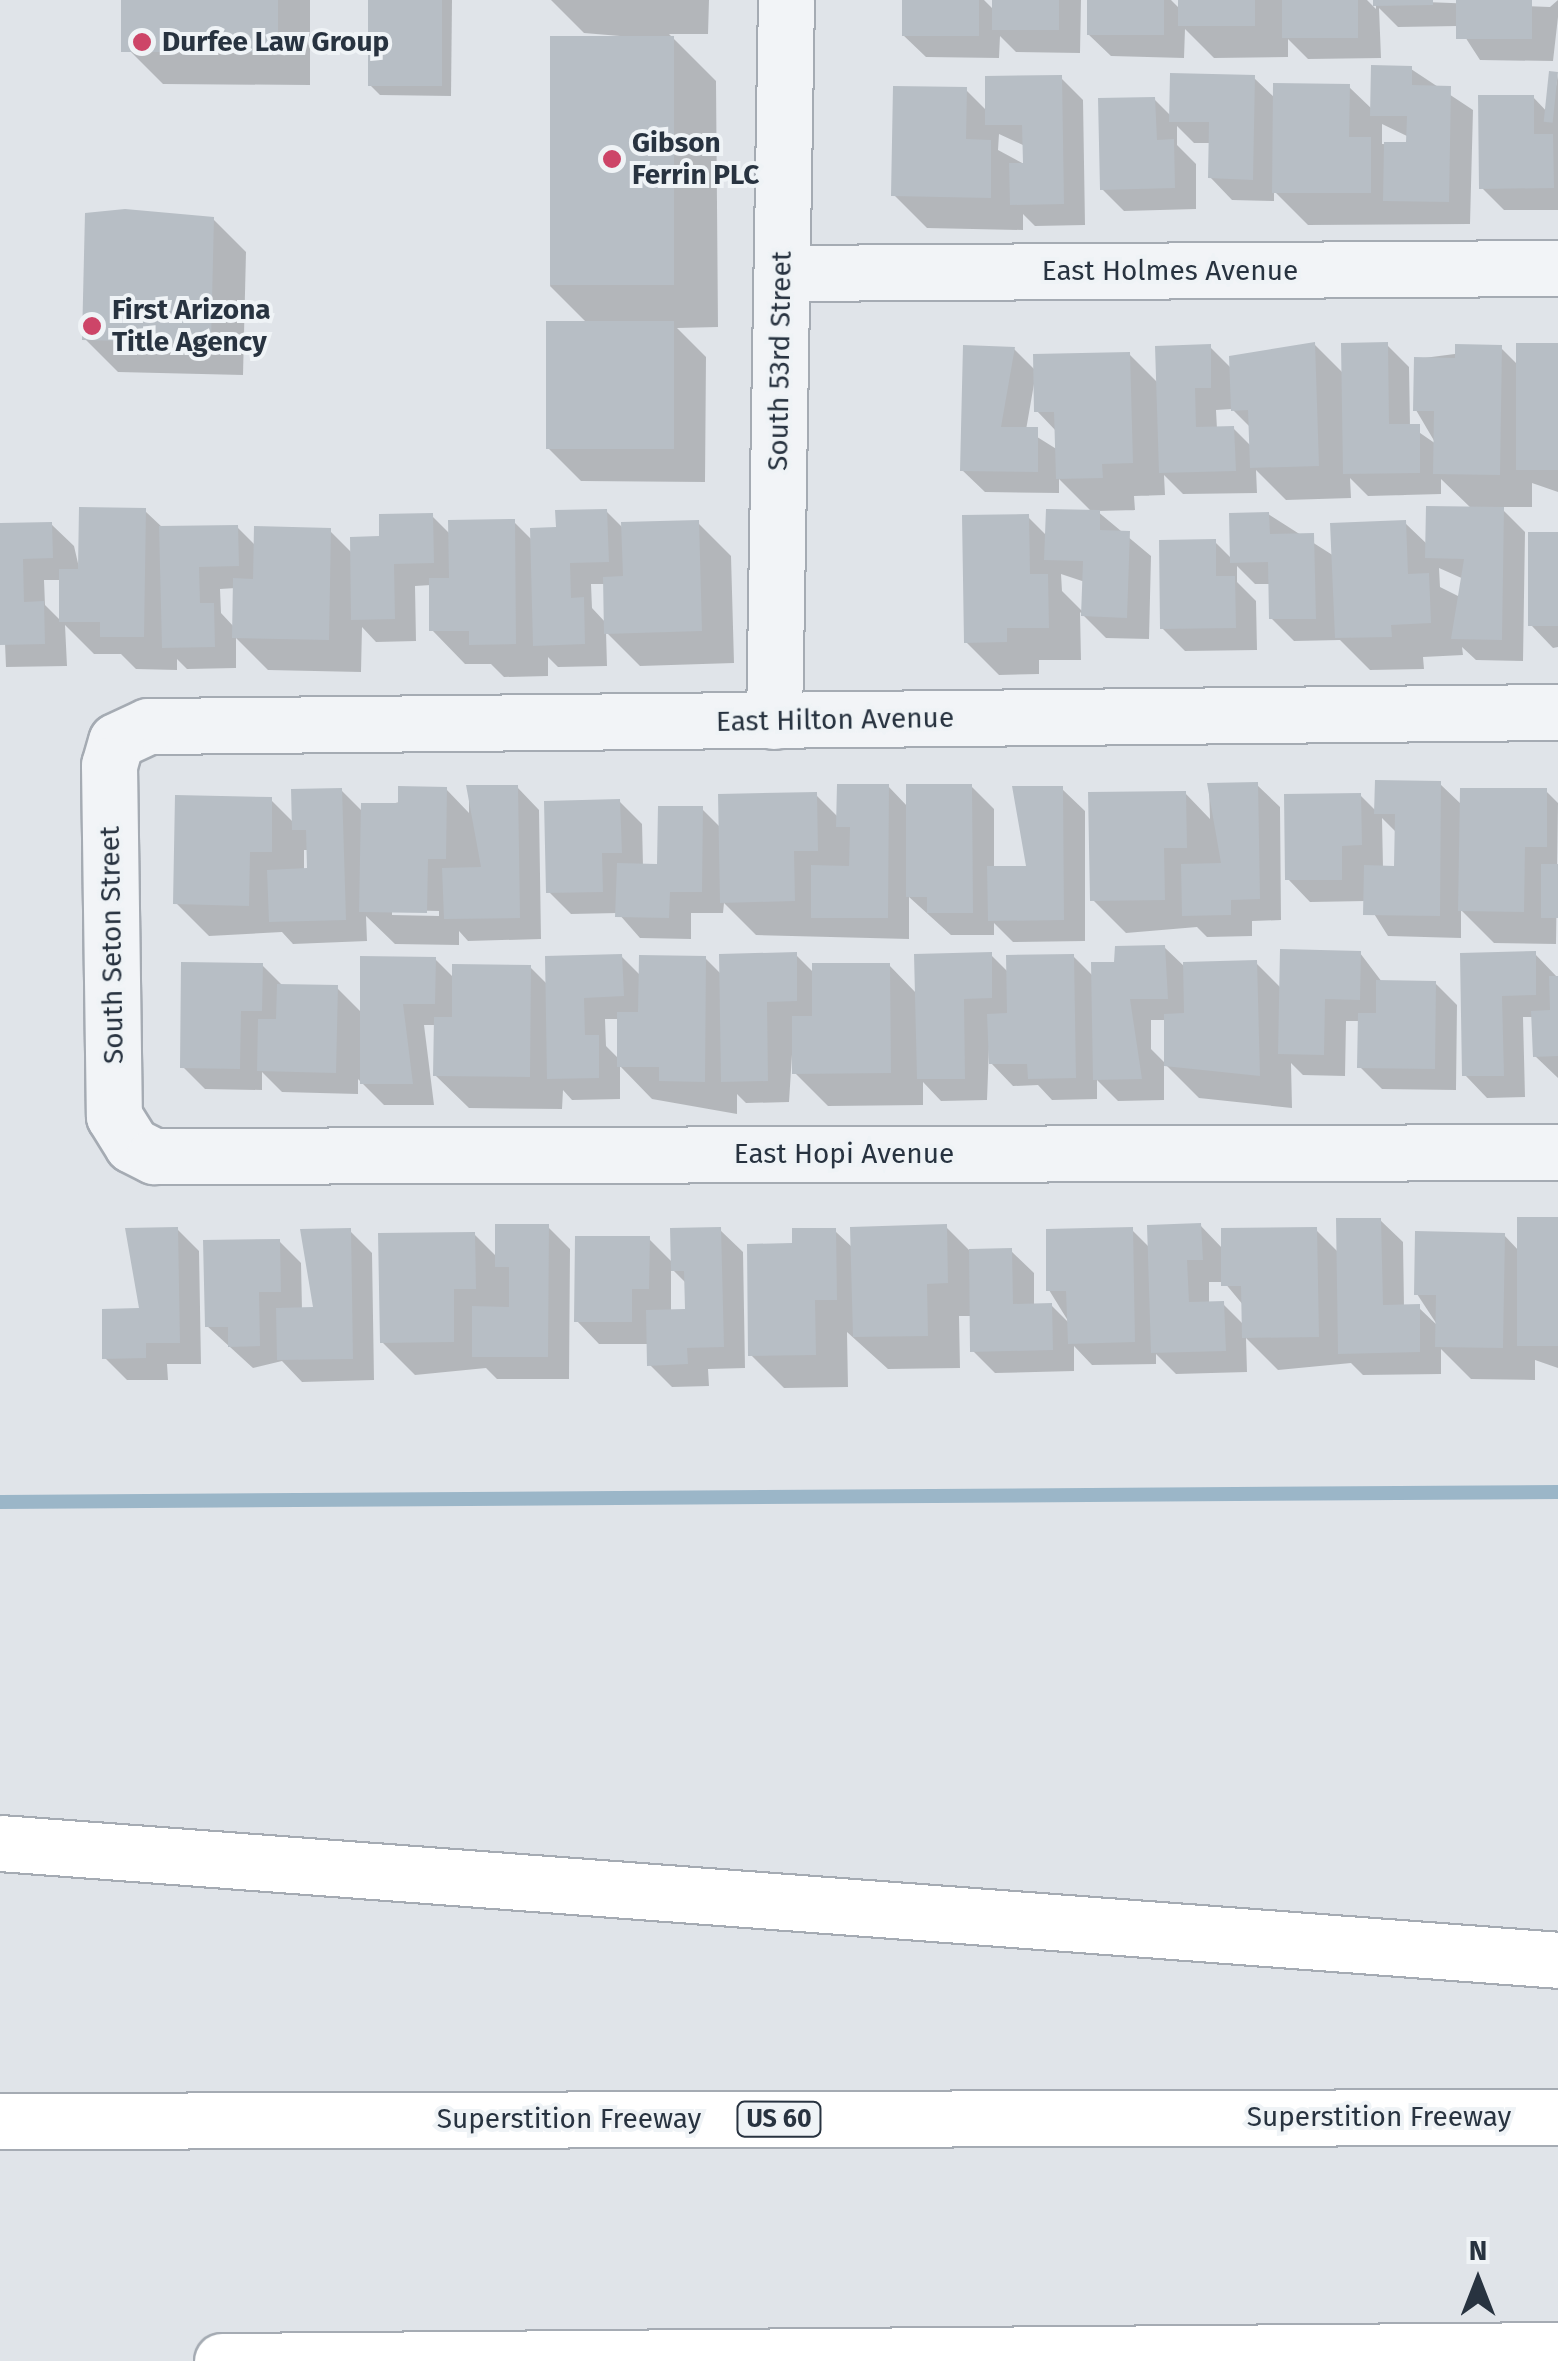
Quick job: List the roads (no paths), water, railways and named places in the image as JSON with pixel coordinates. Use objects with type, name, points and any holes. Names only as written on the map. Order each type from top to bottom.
[{"type":"highway","points":[[0,1843],[1558,1960]]},
{"type":"highway","name":"Superstition Freeway","points":[[0,2121],[1558,2117]]},
{"type":"highway","points":[[222,2361],[1558,2350]]},
{"type":"street","name":"South 53rd Street","points":[[774,721],[786,0]]},
{"type":"street","name":"East Holmes Avenue","points":[[782,272],[1558,268]]},
{"type":"street","name":"East Hilton Avenue","points":[[116,740],[148,726],[1558,712]]},
{"type":"street","name":"South Seton Street","points":[[116,740],[114,1116],[132,1145]]},
{"type":"street","name":"East Hopi Avenue","points":[[132,1145],[154,1156],[1558,1152]]},
{"type":"waterway","points":[[0,1502],[1558,1492]]},
{"type":"place","name":"Durfee Law Group","points":[[142,42]]},
{"type":"place","name":"Gibson Ferrin PLC","points":[[612,159]]},
{"type":"place","name":"First Arizona Title Agency","points":[[92,326]]}]
